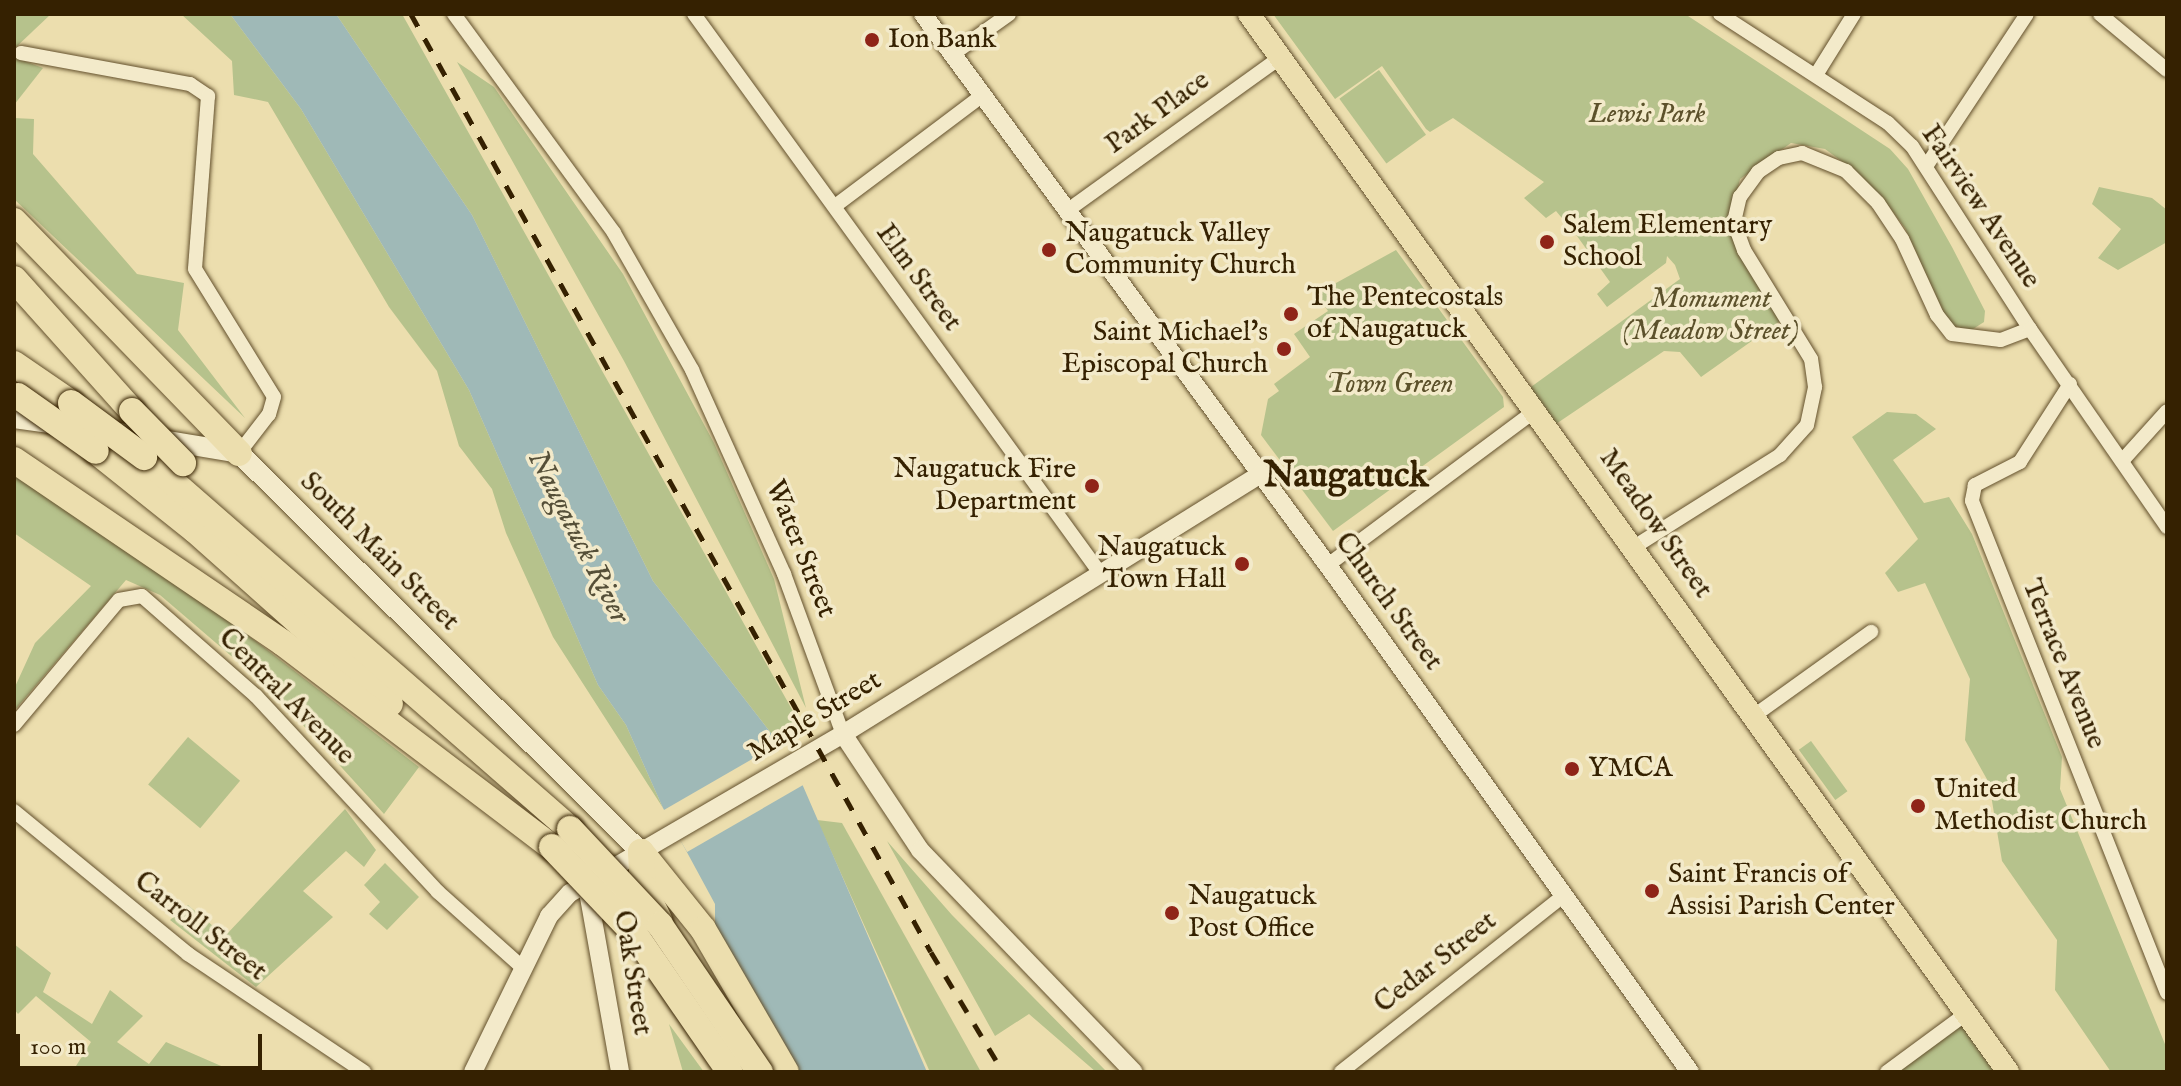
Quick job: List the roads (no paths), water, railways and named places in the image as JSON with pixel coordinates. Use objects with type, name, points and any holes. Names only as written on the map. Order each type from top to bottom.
[{"type":"highway","points":[[14,221],[239,453]]},
{"type":"highway","points":[[14,279],[132,411],[327,615]]},
{"type":"highway","points":[[14,364],[144,457],[327,615],[561,838],[634,933],[732,1072]]},
{"type":"highway","points":[[15,402],[96,451],[195,530],[660,925],[760,1072]]},
{"type":"highway","points":[[14,460],[561,838]]},
{"type":"highway","points":[[641,852],[643,887],[707,1008],[732,1072]]},
{"type":"highway","points":[[641,852],[703,929],[786,1072]]},
{"type":"main road","name":"Meadow Street","points":[[1249,14],[1278,59],[1537,409],[2008,1072]]},
{"type":"main road","points":[[15,402],[239,453]]},
{"type":"main road","name":"South Main Street","points":[[239,453],[641,852]]},
{"type":"street","name":"Water Street","points":[[454,14],[614,233],[692,370],[784,574],[843,734],[920,850],[1134,1072]]},
{"type":"street","name":"Elm Street","points":[[694,14],[1100,573]]},
{"type":"street","name":"Church Street","points":[[923,14],[1328,565],[1690,1072]]},
{"type":"street","points":[[953,54],[1009,14]]},
{"type":"street","name":"Fairview Avenue","points":[[1720,14],[1888,123],[1927,165],[2030,329],[2167,527]]},
{"type":"street","points":[[1816,75],[1854,14]]},
{"type":"street","points":[[1927,165],[2027,14]]},
{"type":"street","points":[[2110,17],[2167,70]]},
{"type":"street","points":[[21,53],[190,84],[208,96],[195,269],[274,397],[269,414],[239,453]]},
{"type":"street","name":"Park Place","points":[[1068,210],[1278,59]]},
{"type":"street","points":[[835,206],[983,95]]},
{"type":"street","points":[[1634,547],[1780,455],[1802,436],[1812,413],[1815,387],[1811,359],[1744,250],[1734,222],[1746,184],[1779,158],[1802,153],[1817,156],[1858,181],[1893,223],[1930,302],[1952,334],[2001,340],[2030,329]]},
{"type":"street","name":"Terrace Avenue","points":[[2070,384],[2020,462],[1975,485],[1972,501],[2167,993]]},
{"type":"street","points":[[1328,565],[1537,409]]},
{"type":"street","points":[[2122,461],[2167,411]]},
{"type":"street","name":"Maple Street","points":[[473,1072],[553,910],[586,883],[843,734],[1259,475]]},
{"type":"street","name":"Central Avenue","points":[[14,725],[119,600],[142,596],[256,696],[438,892],[524,969]]},
{"type":"street","points":[[1755,715],[1871,632]]},
{"type":"street","name":"Carroll Street","points":[[14,811],[188,954],[364,1072]]},
{"type":"street","name":"Oak Street","points":[[586,883],[620,1072]]},
{"type":"street","name":"Cedar Street","points":[[1341,1072],[1564,895]]},
{"type":"street","points":[[1887,1072],[1967,1013]]},
{"type":"water","name":"Naugatuck River","points":[[230,14],[336,14],[472,215],[653,581],[778,742],[803,786],[927,1072],[779,1072],[715,926],[715,904],[663,808],[626,725],[598,685],[469,390],[301,109]]},
{"type":"railway","points":[[411,14],[931,952],[1003,1072]]},
{"type":"place","name":"Ion Bank","points":[[872,40]]},
{"type":"place","name":"Salem Elementary School","points":[[1547,242]]},
{"type":"place","name":"Naugatuck Valley Community Church","points":[[1049,250]]},
{"type":"place","name":"The Pentecostals of Naugatuck","points":[[1291,314]]},
{"type":"place","name":"Saint Michael's Episcopal Church","points":[[1284,349]]},
{"type":"place","name":"Naugatuck Fire Department","points":[[1092,486]]},
{"type":"place","name":"Naugatuck Town Hall","points":[[1242,564]]},
{"type":"place","name":"YMCA","points":[[1572,769]]},
{"type":"place","name":"United Methodist Church","points":[[1918,806]]},
{"type":"place","name":"Saint Francis of Assisi Parish Center","points":[[1652,891]]},
{"type":"place","name":"Naugatuck Post Office","points":[[1172,913]]},
{"type":"district","name":"Naugatuck","points":[[1346,477]]},
{"type":"park label","name":"Lewis Park","points":[[1647,115]]},
{"type":"park label","name":"Momument (Meadow Street)","points":[[1711,316]]},
{"type":"park label","name":"Town Green","points":[[1390,385]]}]
